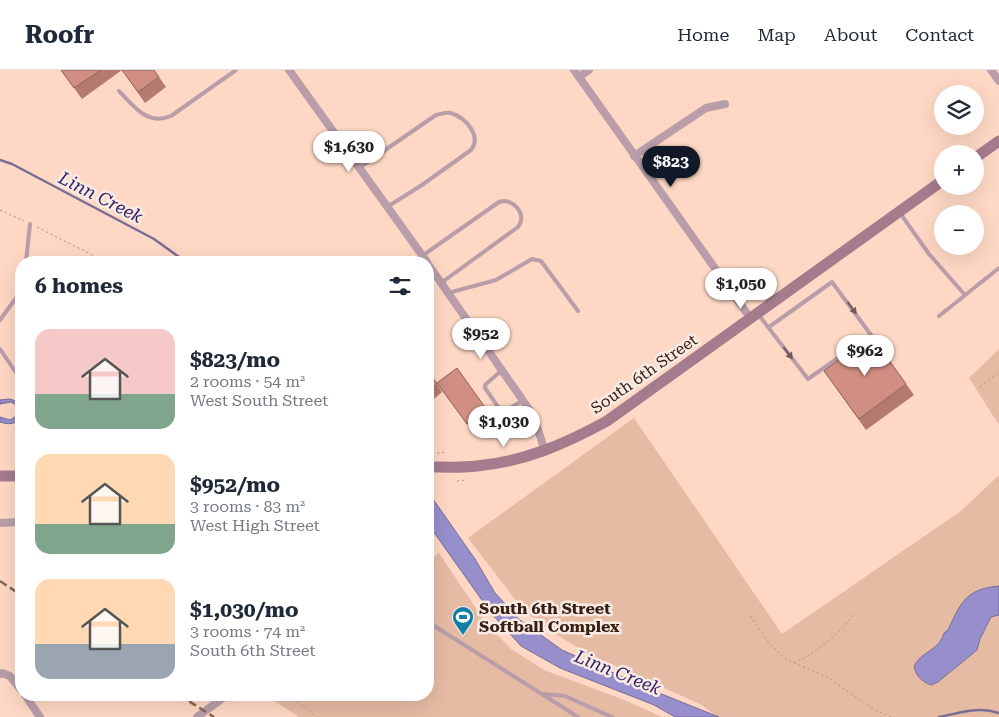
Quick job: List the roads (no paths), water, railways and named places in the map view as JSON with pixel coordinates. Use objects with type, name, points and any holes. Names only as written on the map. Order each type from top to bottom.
[{"type":"main road","points":[[984,152],[999,141]]},
{"type":"main road","name":"South 6th Street","points":[[434,468],[467,467],[514,459],[545,451],[608,422],[934,188]]},
{"type":"main road","points":[[0,476],[15,476]]},
{"type":"street","points":[[290,70],[421,256]]},
{"type":"street","points":[[574,70],[634,156],[754,317]]},
{"type":"street","points":[[579,77],[589,70]]},
{"type":"street","points":[[992,70],[999,81]]},
{"type":"street","points":[[634,156],[706,108],[725,104]]},
{"type":"street","points":[[434,273],[534,415],[545,451]]},
{"type":"street","points":[[0,523],[15,522]]},
{"type":"street","points":[[0,674],[10,676],[15,681]]},
{"type":"street","points":[[29,701],[40,717]]},
{"type":"street","points":[[197,717],[219,701]]},
{"type":"lane","points":[[119,91],[145,116],[162,119],[170,116],[236,70]]},
{"type":"lane","points":[[359,168],[436,115],[452,113],[464,120],[472,129],[476,137],[475,144],[471,150],[387,207]]},
{"type":"lane","points":[[431,256],[499,202],[511,201],[519,210],[522,222],[518,227],[441,283]]},
{"type":"lane","points":[[900,212],[929,254],[965,296]]},
{"type":"lane","points":[[27,256],[30,224]]},
{"type":"lane","points":[[448,293],[496,280],[532,259],[541,261],[578,311]]},
{"type":"lane","points":[[939,316],[999,268]]},
{"type":"lane","points":[[754,317],[769,327],[808,379],[871,335],[832,282],[769,327]]},
{"type":"lane","points":[[0,320],[15,299]]},
{"type":"lane","points":[[0,349],[15,371]]},
{"type":"lane","points":[[502,370],[485,385],[485,388],[501,411],[507,411],[523,400]]},
{"type":"lane","points":[[434,626],[578,717]]},
{"type":"lane","points":[[543,694],[565,696],[612,717]]},
{"type":"waterway","name":"Linn Creek","points":[[0,160],[12,164],[154,239],[178,256]]},
{"type":"waterway","points":[[939,717],[976,710],[999,713]]},
{"type":"railway","points":[[0,581],[15,591]]},
{"type":"railway","points":[[189,701],[214,717]]},
{"type":"place","name":"South 6th Street Softball Complex","points":[[463,636]]}]
